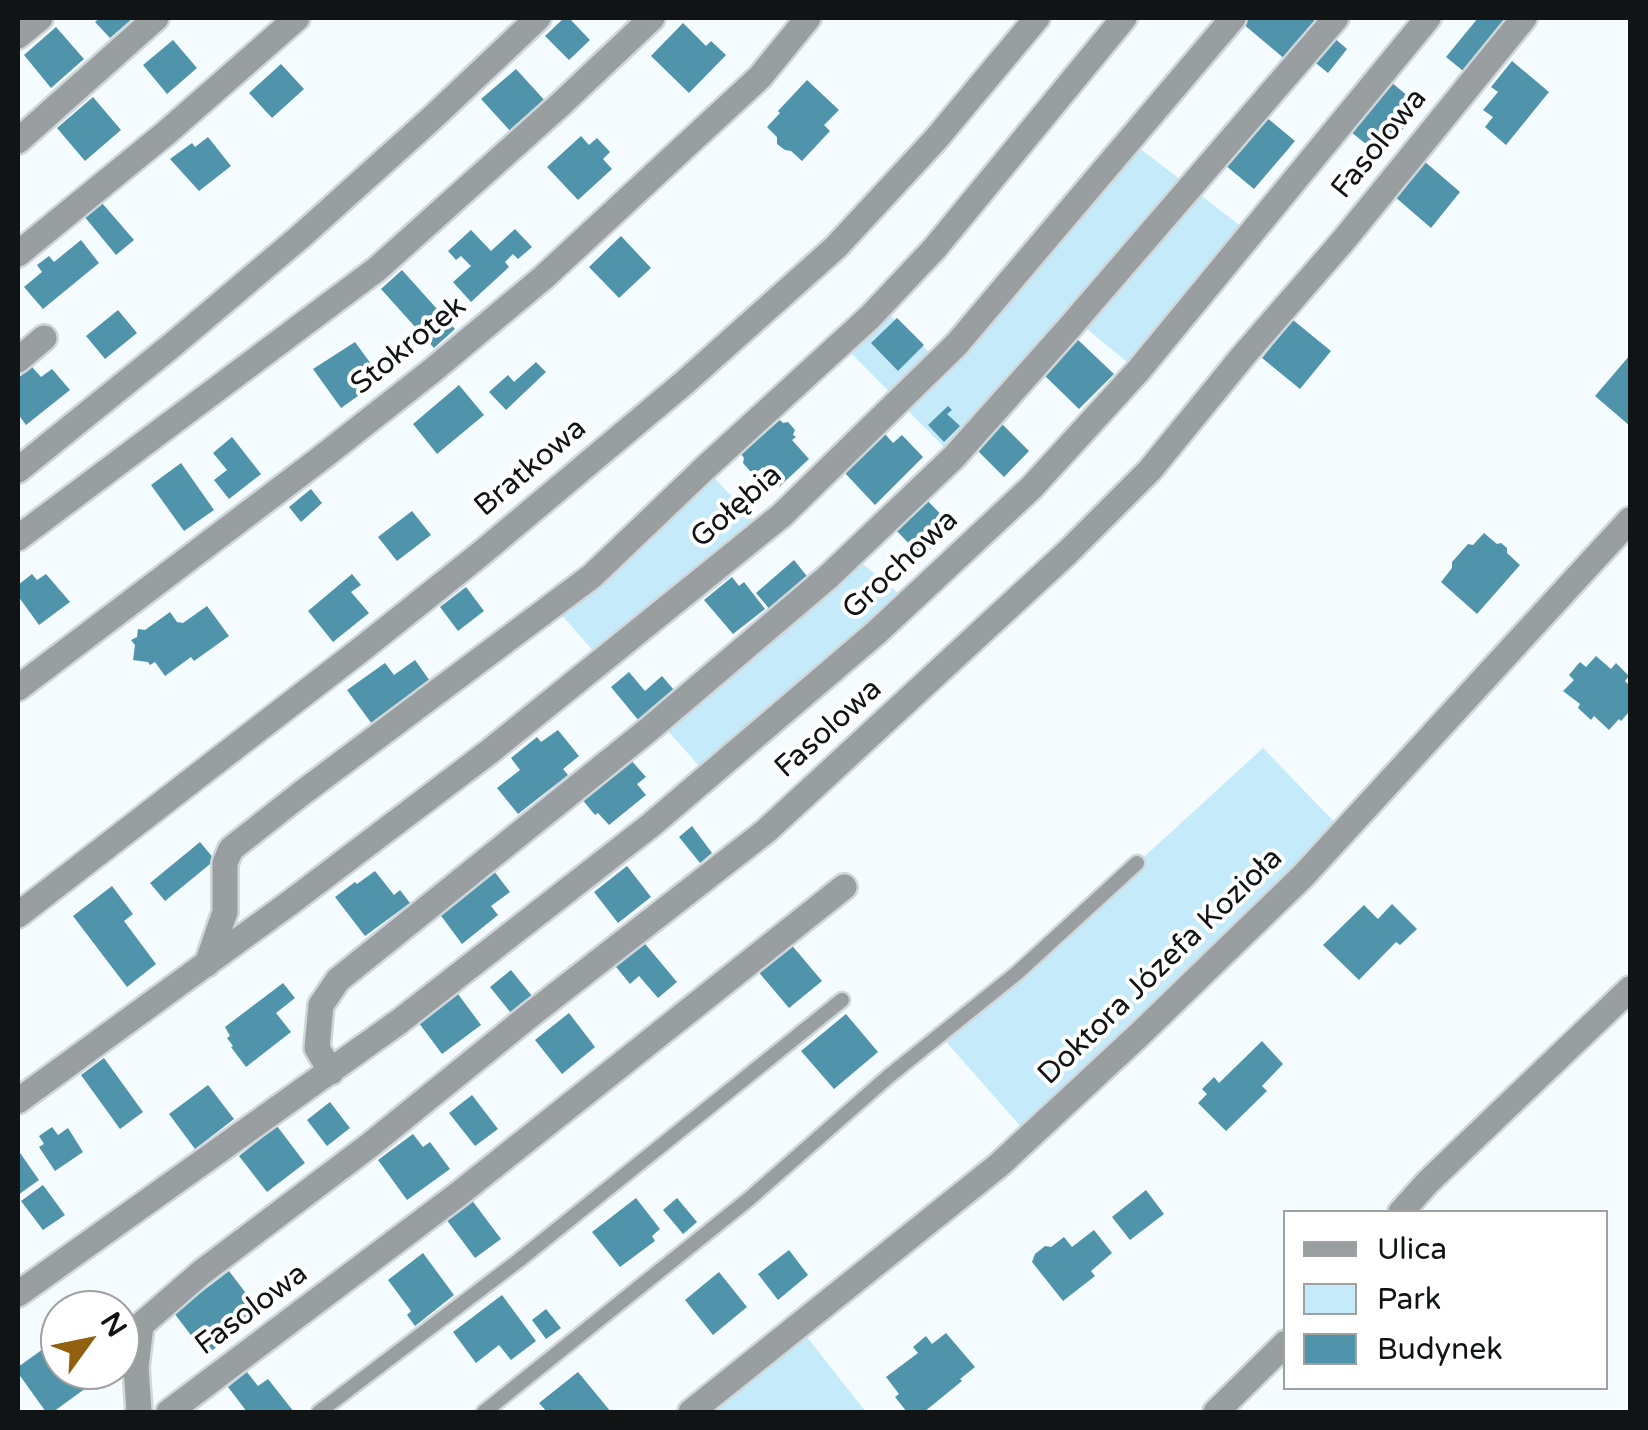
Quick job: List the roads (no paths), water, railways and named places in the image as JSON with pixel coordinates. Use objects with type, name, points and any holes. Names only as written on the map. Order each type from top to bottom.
[{"type":"street","points":[[18,36],[40,18]]},
{"type":"street","points":[[18,141],[156,18]]},
{"type":"street","points":[[18,254],[297,18]]},
{"type":"street","points":[[18,470],[300,237],[538,18]]},
{"type":"street","points":[[18,538],[376,269],[652,18]]},
{"type":"street","name":"Stokrotek","points":[[18,688],[320,459],[544,277],[760,77],[808,18]]},
{"type":"street","name":"Bratkowa","points":[[18,915],[363,648],[684,383],[836,247],[936,139],[1037,18]]},
{"type":"street","name":"Gołębia","points":[[207,964],[225,912],[226,863],[231,849],[592,576],[870,316],[936,248],[1124,18]]},
{"type":"street","name":"Gołębia","points":[[18,1101],[489,752],[782,515],[957,344],[1233,18]]},
{"type":"street","name":"Grochowa","points":[[331,1072],[317,1048],[321,1005],[338,980],[648,731],[828,576],[954,456],[1336,18]]},
{"type":"street","name":"Grochowa","points":[[18,1294],[400,1022],[651,825],[877,632],[1032,487],[1138,371],[1428,18]]},
{"type":"street","name":"Fasolowa","points":[[139,1412],[136,1367],[141,1325],[202,1272],[370,1145],[766,831],[1068,552],[1150,470],[1524,18]]},
{"type":"street","points":[[18,360],[44,338]]},
{"type":"street","name":"Doktora Józefa Kozioła","points":[[692,1412],[999,1165],[1141,1033],[1302,876],[1630,520]]},
{"type":"street","name":"Fasolowa","points":[[169,1412],[460,1193],[844,887]]},
{"type":"street","points":[[1403,1210],[1630,989]]},
{"type":"street","points":[[1216,1412],[1283,1346]]},
{"type":"lane","points":[[484,1412],[749,1199],[890,1076],[1017,973],[1137,863]]},
{"type":"lane","points":[[319,1412],[518,1262],[842,1000]]}]
